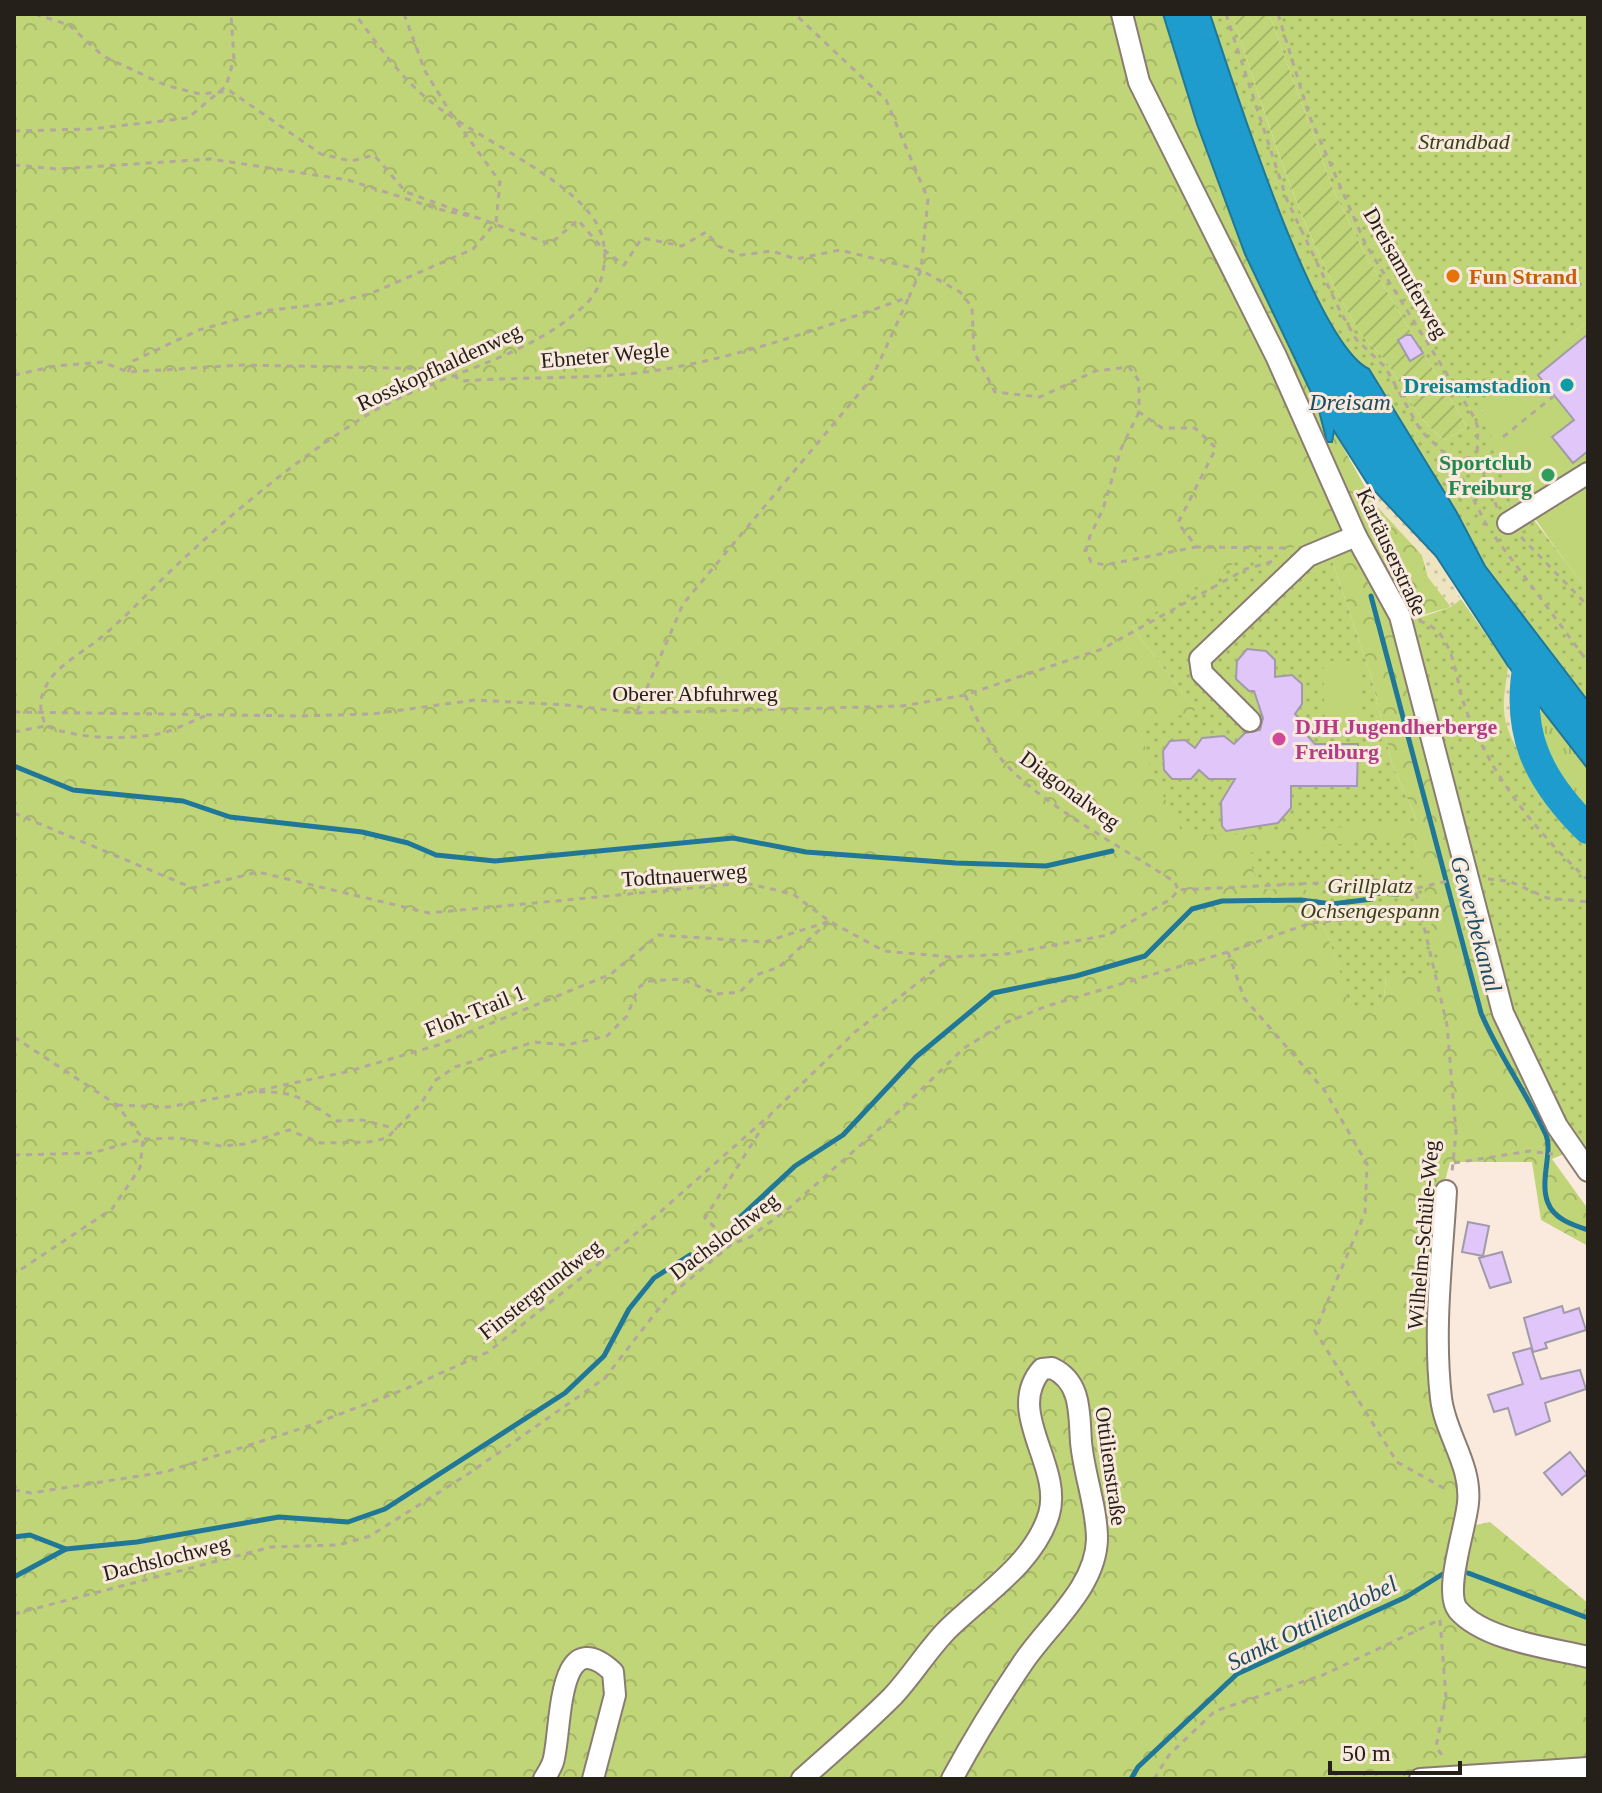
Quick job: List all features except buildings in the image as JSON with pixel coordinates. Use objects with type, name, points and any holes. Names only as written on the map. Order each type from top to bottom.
[{"type":"street","name":"Kartäuserstraße","points":[[1122,14],[1139,82],[1276,356],[1356,536],[1400,616],[1463,878],[1503,1013],[1557,1126],[1588,1171]]},
{"type":"street","points":[[1508,523],[1588,473]]},
{"type":"street","points":[[1250,721],[1202,673],[1200,659],[1303,555],[1356,536]]},
{"type":"street","name":"Wilhelm-Schüle-Weg","points":[[1446,1191],[1437,1333],[1441,1402],[1463,1462],[1468,1501],[1449,1615]]},
{"type":"street","name":"Ottilienstraße","points":[[802,1779],[894,1695],[946,1632],[996,1588],[1042,1533],[1050,1510],[1049,1484],[1029,1415],[1028,1393],[1042,1369],[1052,1368],[1070,1381],[1078,1399],[1082,1454],[1097,1539],[1092,1565],[1078,1590],[1023,1662],[952,1779]]},
{"type":"street","points":[[1449,1615],[1499,1636],[1588,1657]]},
{"type":"street","points":[[544,1779],[553,1761],[564,1681],[572,1667],[585,1659],[601,1661],[613,1672],[615,1695],[593,1779]]},
{"type":"street","points":[[1420,1779],[1588,1768]]},
{"type":"path","points":[[35,14],[69,25],[103,56],[165,85],[200,94],[230,91],[321,154],[351,161],[374,155],[406,192],[550,244],[578,220],[604,250],[624,265],[642,238],[682,246],[706,232],[718,246],[741,255],[772,251],[796,259],[840,250],[921,270],[960,292],[972,307],[974,352],[995,392],[1040,397],[1095,371],[1129,367],[1139,381],[1139,412],[1121,449],[1103,509],[1090,536],[1086,550],[1091,562],[1105,565],[1197,547],[1287,547],[1303,555]]},
{"type":"path","points":[[14,131],[91,129],[188,118],[226,86],[234,59],[231,14]]},
{"type":"path","points":[[355,14],[391,62],[428,100],[553,181],[582,206],[600,230],[604,250]]},
{"type":"path","points":[[128,372],[133,361],[199,330],[271,310],[333,303],[412,279],[473,249],[496,222],[500,182],[425,71],[404,14]]},
{"type":"path","points":[[636,713],[683,604],[872,378],[921,270],[928,199],[886,100],[795,14]]},
{"type":"path","points":[[1226,14],[1287,200],[1341,313],[1351,330],[1385,367],[1420,424],[1453,461],[1485,524],[1588,662]]},
{"type":"path","name":"Dreisamuferweg","points":[[1278,14],[1309,115],[1366,245],[1474,417],[1478,428],[1477,456],[1493,502],[1508,523],[1588,606]]},
{"type":"path","points":[[1246,78],[1253,76]]},
{"type":"path","points":[[1255,105],[1261,103]]},
{"type":"path","points":[[1262,128],[1269,126]]},
{"type":"path","points":[[1270,153],[1279,151]]},
{"type":"path","points":[[14,165],[57,169],[211,159],[348,180],[438,209],[496,222]]},
{"type":"path","points":[[1287,200],[1295,197]]},
{"type":"path","points":[[1304,238],[1311,236]]},
{"type":"path","name":"Rosskopfhaldenweg","points":[[39,710],[46,684],[105,635],[182,560],[277,481],[361,419],[558,329],[588,302],[603,275],[604,250]]},
{"type":"path","points":[[1326,282],[1331,279]]},
{"type":"path","name":"Ebneter Wegle","points":[[14,375],[56,366],[102,362],[128,372],[243,365],[443,369],[462,381],[627,374],[680,365],[824,327],[909,297]]},
{"type":"path","points":[[1341,313],[1348,309]]},
{"type":"path","points":[[1351,330],[1357,327]]},
{"type":"path","points":[[1372,355],[1376,351]]},
{"type":"path","points":[[1503,437],[1555,395]]},
{"type":"path","points":[[1139,412],[1162,428],[1195,428],[1216,448],[1178,523],[1197,547]]},
{"type":"path","points":[[1453,461],[1477,456]]},
{"type":"path","name":"Oberer Abfuhrweg","points":[[14,712],[372,714],[475,700],[636,713],[902,706],[965,695],[1102,649],[1246,569],[1303,555]]},
{"type":"path","points":[[1400,616],[1428,623],[1440,632],[1449,648],[1465,705],[1483,748],[1513,798],[1548,843],[1588,880]]},
{"type":"path","name":"Diagonalweg","points":[[965,695],[1003,762],[1041,794],[1175,882],[1178,890]]},
{"type":"path","points":[[39,710],[46,726]]},
{"type":"path","points":[[14,732],[46,726],[63,733],[109,737],[159,734],[208,715]]},
{"type":"path","name":"Todtnauerweg","points":[[14,811],[193,888],[258,872],[429,913],[745,883],[793,894],[829,921],[884,951],[951,957],[1006,954],[1108,935],[1171,899],[1178,890]]},
{"type":"path","points":[[1178,890],[1376,880],[1415,888],[1463,878],[1509,881],[1547,898],[1588,902]]},
{"type":"path","points":[[1415,888],[1419,913]]},
{"type":"path","name":"Dachslochweg","points":[[14,1614],[271,1547],[338,1545],[370,1536],[471,1472],[605,1378],[652,1314],[732,1244],[750,1237],[789,1208],[898,1112],[964,1048],[991,1031],[1047,1006],[1228,952],[1310,923],[1419,913]]},
{"type":"path","name":"Wilhelm-Schüle-Weg","points":[[1419,913],[1447,1025],[1456,1133],[1454,1163],[1446,1191]]},
{"type":"path","points":[[14,1155],[92,1153],[143,1139],[179,1138],[221,1146],[245,1144],[289,1130],[321,1143],[369,1142],[387,1138],[436,1080],[455,1067],[534,1042],[566,1045],[607,1036],[627,1016],[638,988],[648,981],[682,979],[716,994],[740,992],[756,975],[779,967],[829,921]]},
{"type":"path","name":"Floh-Trail 1","points":[[117,1105],[168,1107],[251,1092],[346,1072],[438,1045],[611,974],[658,935],[765,942],[829,921]]},
{"type":"path","points":[[1228,952],[1244,998],[1325,1091],[1367,1164],[1365,1213],[1315,1331],[1397,1462],[1468,1501]]},
{"type":"path","name":"Finstergrundweg","points":[[14,1490],[31,1493],[165,1472],[390,1396],[488,1352],[626,1242],[770,1115],[855,1032],[951,957]]},
{"type":"path","points":[[14,1037],[117,1105],[143,1139],[140,1168],[112,1209],[14,1274]]},
{"type":"path","points":[[251,1092],[288,1091],[310,1101],[337,1121],[362,1120],[397,1129]]},
{"type":"path","points":[[732,1244],[705,1218],[770,1115]]},
{"type":"path","points":[[1454,1163],[1530,1151],[1561,1154],[1572,1148]]},
{"type":"path","points":[[1154,1779],[1169,1755],[1215,1711],[1323,1675],[1449,1615],[1446,1697],[1436,1747],[1457,1775]]},
{"type":"green space","points":[[14,14],[1163,14],[1197,124],[1245,254],[1318,407],[1327,441],[1332,441],[1334,431],[1374,503],[1422,555],[1428,577],[1451,607],[1391,624],[1495,1018],[1547,1130],[1564,1154],[1552,1159],[1588,1209],[1588,1246],[1541,1220],[1532,1162],[1450,1162],[1440,1200],[1428,1342],[1456,1467],[1461,1528],[1490,1522],[1588,1603],[1588,1779],[14,1779]],"holes":[[[1325,540],[1370,672],[1392,764],[1417,821],[1197,711],[1132,627],[1296,550]],[[1414,837],[1425,901],[1386,977],[1384,998],[1348,1001],[1310,889]]]},
{"type":"green space","name":"Strandbad","points":[[1210,14],[1232,14],[1302,216],[1338,294],[1359,331],[1387,363],[1419,414],[1445,440],[1467,427],[1365,254],[1333,189],[1269,14],[1588,14],[1588,321],[1482,410],[1528,512],[1588,591],[1588,701],[1521,618],[1485,566],[1456,511],[1369,369],[1347,349],[1324,311],[1277,206]]},
{"type":"green space","points":[[1232,14],[1269,14],[1333,189],[1365,254],[1467,427],[1445,440],[1419,414],[1387,363],[1359,331],[1338,294],[1302,216]]},
{"type":"green space","name":"Sportclub Freiburg","points":[[1588,321],[1588,591],[1526,505],[1490,435],[1482,409]]},
{"type":"green space","points":[[1325,540],[1370,672],[1392,764],[1417,821],[1248,835],[1183,834],[1152,774],[1140,728],[1196,710],[1132,627],[1239,560]]},
{"type":"green space","points":[[1461,599],[1508,666],[1504,710],[1514,744],[1537,780],[1588,840],[1588,1156],[1560,1118],[1511,1005],[1410,621],[1451,607]]},
{"type":"green space","points":[[1323,661],[1361,661],[1362,732],[1325,733]]},
{"type":"green space","points":[[1543,707],[1588,769],[1588,815],[1560,785],[1542,748],[1532,722]]},
{"type":"green space","name":"Grillplatz Ochsengespann","points":[[1414,837],[1441,973],[1386,977],[1384,998],[1375,1015],[1347,1001],[1336,959],[1310,890],[1262,889],[1245,853]]},
{"type":"sand","points":[[1367,483],[1436,556],[1461,599],[1451,607],[1428,577],[1422,555],[1374,503]]},
{"type":"sand","points":[[1508,666],[1543,707],[1532,723],[1553,774],[1568,796],[1588,815],[1588,840],[1537,780],[1514,744],[1504,710]]},
{"type":"water","name":"Dreisam","points":[[1163,14],[1210,14],[1277,206],[1324,312],[1347,349],[1369,369],[1456,511],[1485,566],[1588,701],[1588,769],[1508,666],[1436,556],[1367,483],[1334,431],[1332,442],[1327,442],[1318,407],[1245,254],[1197,124]]},
{"type":"waterway","name":"Gewerbekanal","points":[[1371,596],[1481,1013],[1546,1135],[1545,1185],[1548,1203],[1559,1217],[1588,1230]]},
{"type":"waterway","points":[[1529,658],[1525,708],[1534,752],[1555,791],[1588,829]]},
{"type":"waterway","points":[[14,766],[73,790],[183,801],[230,817],[362,832],[408,843],[436,855],[495,861],[733,838],[806,852],[956,863],[1046,866],[1112,851]]},
{"type":"waterway","points":[[736,1221],[795,1166],[843,1135],[916,1057],[993,993],[1076,976],[1145,956],[1192,909],[1222,901],[1301,900],[1332,904],[1372,899],[1373,893],[1398,894]]},
{"type":"waterway","points":[[14,1577],[66,1549],[137,1542],[279,1517],[348,1522],[385,1509],[565,1393],[604,1356],[629,1309],[654,1278],[690,1255]]},
{"type":"waterway","points":[[14,1537],[30,1535],[66,1549]]},
{"type":"waterway","name":"Sankt Ottiliendobel","points":[[1131,1779],[1138,1767],[1237,1674],[1406,1597],[1446,1572]]},
{"type":"waterway","name":"Sankt Ottiliendobel","points":[[1468,1573],[1588,1618]]},
{"type":"place","name":"Fun Strand","points":[[1453,276]]},
{"type":"place","name":"Dreisamstadion","points":[[1567,385]]},
{"type":"place","name":"Sportclub Freiburg","points":[[1548,475]]},
{"type":"place","name":"DJH Jugendherberge Freiburg","points":[[1279,739]]}]
